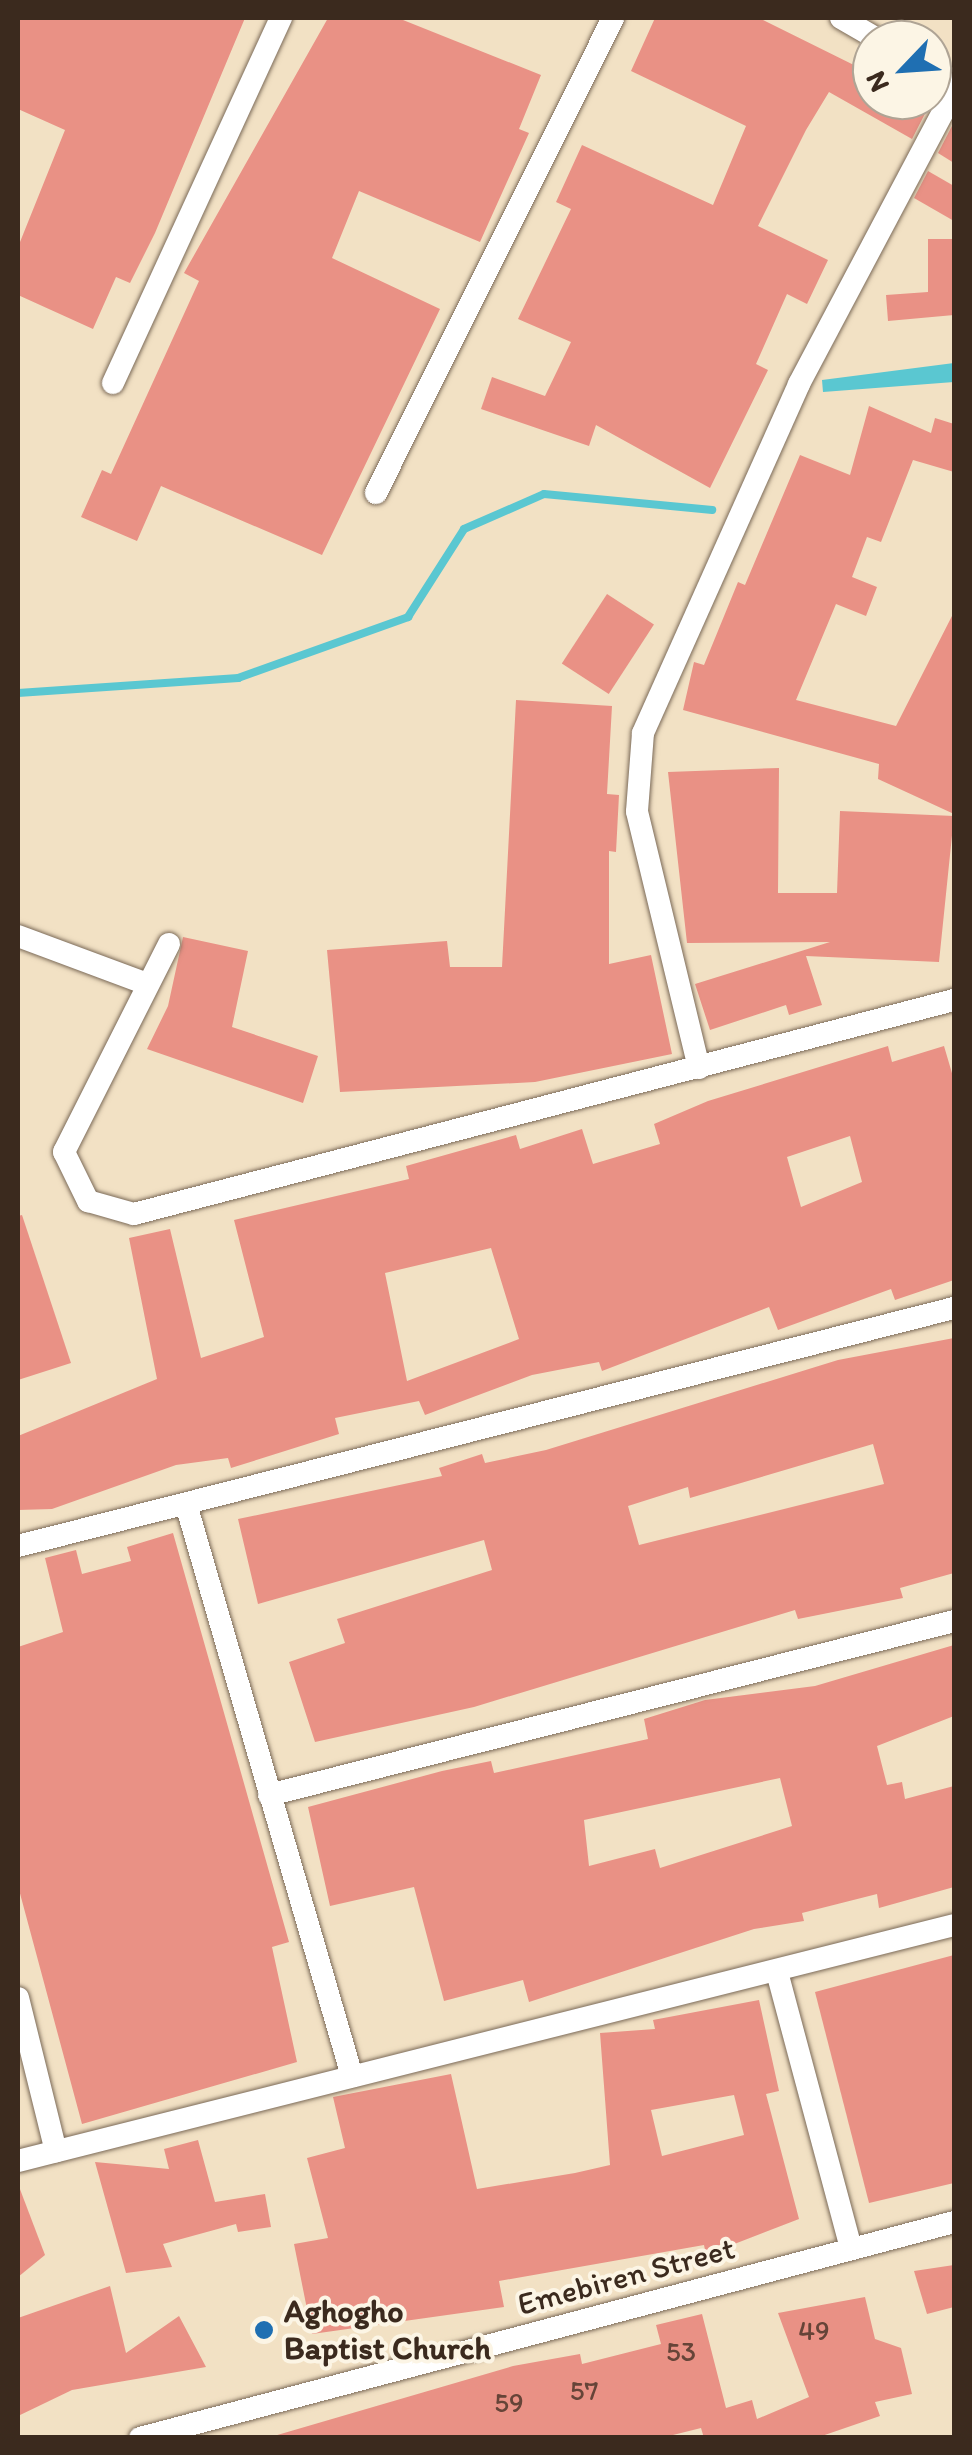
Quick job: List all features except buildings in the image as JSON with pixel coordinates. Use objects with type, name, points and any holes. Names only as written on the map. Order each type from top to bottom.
[{"type":"street","points":[[113,383],[281,18]]},
{"type":"street","points":[[376,492],[612,18]]},
{"type":"street","points":[[699,1068],[637,811],[643,733],[799,384],[954,90]]},
{"type":"street","points":[[18,936],[147,984]]},
{"type":"street","points":[[169,944],[64,1152],[88,1201],[134,1214],[954,1000]]},
{"type":"street","points":[[18,1546],[954,1308]]},
{"type":"street","points":[[186,1504],[352,2076]]},
{"type":"street","points":[[269,1795],[954,1621]]},
{"type":"street","points":[[18,2161],[954,1925]]},
{"type":"street","points":[[777,1972],[851,2248]]},
{"type":"street","points":[[18,1998],[56,2152]]},
{"type":"street","name":"Emebiren Street","points":[[140,2438],[954,2222]]},
{"type":"water","points":[[954,363],[954,382],[823,392],[822,380]]},
{"type":"waterway","points":[[18,693],[238,678],[408,617],[464,529],[544,494],[712,510]]},
{"type":"place","name":"Aghogho Baptist Church","points":[[264,2330]]}]
